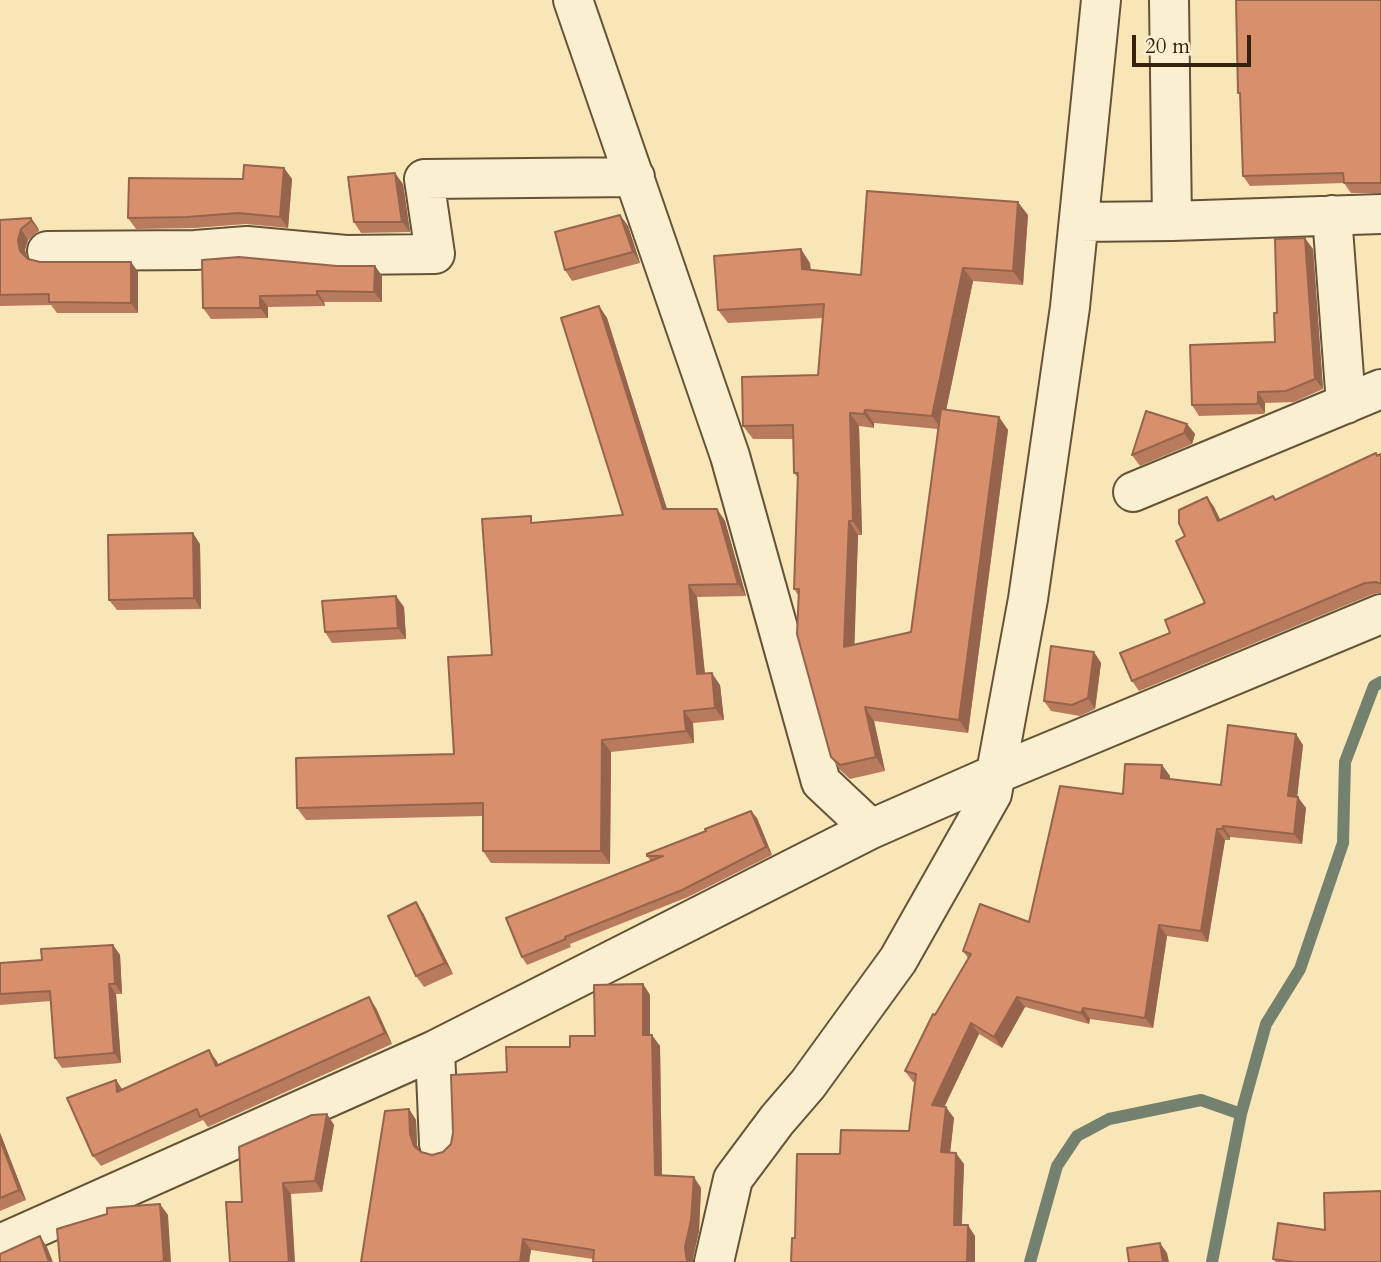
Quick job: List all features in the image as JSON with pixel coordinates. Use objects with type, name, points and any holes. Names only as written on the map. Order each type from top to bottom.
[{"type":"street","points":[[573,0],[730,456],[821,782],[871,829]]},
{"type":"street","points":[[714,1262],[733,1179],[808,1084],[898,960],[992,794],[1028,599],[1070,307],[1101,0]]},
{"type":"street","points":[[1169,0],[1172,221]]},
{"type":"street","points":[[47,251],[195,250],[247,246],[346,255],[435,254],[424,179],[635,177]]},
{"type":"street","points":[[1079,222],[1381,214]]},
{"type":"street","points":[[1332,215],[1346,404]]},
{"type":"street","points":[[1133,492],[1381,389]]},
{"type":"street","points":[[0,1244],[435,1050],[871,829],[996,774],[1381,614]]},
{"type":"street","points":[[435,1050],[439,1144]]},
{"type":"building","points":[[1236,0],[1381,0],[1381,183],[1344,183],[1343,173],[1243,176]]},
{"type":"building","points":[[244,165],[284,168],[280,217],[238,213],[128,218],[129,178],[243,179]]},
{"type":"building","points":[[395,173],[402,222],[354,222],[348,177]]},
{"type":"building","points":[[867,191],[1018,202],[1013,271],[963,268],[932,416],[865,410],[864,414],[850,413],[853,521],[849,521],[844,647],[911,632],[941,409],[999,417],[959,720],[865,707],[876,757],[840,765],[831,757],[797,634],[799,589],[794,589],[798,473],[794,473],[793,425],[743,426],[742,377],[818,375],[824,304],[718,310],[714,256],[801,249],[802,269],[861,275]]},
{"type":"building","points":[[620,215],[633,252],[565,270],[555,232]]},
{"type":"building","points":[[31,218],[21,229],[18,240],[20,251],[28,259],[40,262],[131,262],[131,303],[49,302],[49,294],[0,295],[0,220]]},
{"type":"building","points":[[1305,238],[1315,379],[1286,391],[1258,392],[1256,404],[1192,405],[1190,345],[1275,342],[1275,239]]},
{"type":"building","points":[[239,257],[337,266],[375,266],[374,292],[317,291],[317,295],[260,296],[260,308],[203,308],[202,260]]},
{"type":"building","points":[[599,306],[663,509],[717,509],[738,584],[689,585],[697,674],[712,673],[715,708],[684,711],[686,731],[602,740],[601,851],[483,851],[483,803],[297,808],[296,758],[454,754],[448,657],[492,655],[482,519],[531,516],[531,523],[623,515],[561,318]]},
{"type":"building","points":[[1146,411],[1187,424],[1184,433],[1132,455]]},
{"type":"building","points":[[1376,453],[1377,456],[1381,454],[1381,584],[1365,583],[1132,681],[1120,653],[1170,633],[1165,620],[1205,603],[1176,541],[1185,536],[1179,523],[1179,510],[1207,497],[1218,521],[1273,496],[1275,500]]},
{"type":"building","points":[[193,533],[194,598],[109,600],[108,535]]},
{"type":"building","points":[[396,596],[398,628],[325,632],[322,601]]},
{"type":"building","points":[[1051,646],[1094,652],[1088,698],[1072,705],[1044,701]]},
{"type":"building","points":[[1228,725],[1296,734],[1288,796],[1298,797],[1294,834],[1223,826],[1222,829],[1217,829],[1201,931],[1159,925],[1145,1018],[1083,1008],[1081,1013],[1017,997],[994,1037],[971,1023],[932,1105],[946,1107],[941,1152],[956,1153],[954,1225],[968,1225],[967,1262],[791,1262],[792,1238],[795,1238],[797,1154],[840,1154],[841,1130],[909,1131],[916,1074],[905,1071],[933,1014],[935,1015],[971,954],[963,951],[980,904],[1029,922],[1060,786],[1123,794],[1125,764],[1162,765],[1161,778],[1221,785]]},
{"type":"building","points":[[751,811],[766,847],[682,890],[522,957],[506,918],[663,856],[647,854]]},
{"type":"building","points":[[416,902],[445,963],[416,976],[388,916]]},
{"type":"building","points":[[113,945],[115,984],[109,984],[114,1053],[55,1058],[50,991],[0,994],[0,963],[42,960],[41,949]]},
{"type":"building","points":[[643,984],[643,1035],[652,1035],[655,1175],[694,1177],[691,1220],[685,1247],[687,1262],[593,1262],[594,1250],[523,1239],[520,1262],[361,1262],[385,1111],[409,1109],[410,1134],[414,1146],[421,1152],[432,1155],[443,1152],[451,1144],[453,1133],[451,1075],[507,1072],[506,1047],[570,1047],[570,1036],[595,1036],[594,985]]},
{"type":"building","points":[[369,997],[385,1033],[200,1117],[197,1109],[93,1156],[67,1098],[116,1080],[117,1092],[209,1050],[216,1066]]},
{"type":"building","points":[[327,1114],[315,1181],[283,1183],[289,1262],[230,1262],[226,1202],[242,1202],[239,1147],[312,1115]]},
{"type":"building","points":[[0,1140],[19,1190],[0,1198]]},
{"type":"building","points":[[1381,1191],[1381,1262],[1294,1262],[1273,1259],[1278,1223],[1325,1230],[1324,1193]]},
{"type":"building","points":[[160,1204],[164,1261],[60,1262],[57,1229],[107,1214],[107,1208]]},
{"type":"building","points":[[40,1236],[49,1262],[0,1262],[0,1254]]},
{"type":"building","points":[[1160,1243],[1163,1262],[1129,1262],[1127,1248]]},
{"type":"waterway","points":[[1212,1262],[1241,1114],[1266,1024],[1300,969],[1343,843],[1345,762],[1374,686],[1381,682]]},
{"type":"waterway","points":[[1030,1262],[1057,1166],[1077,1136],[1109,1119],[1201,1100],[1241,1114]]}]
